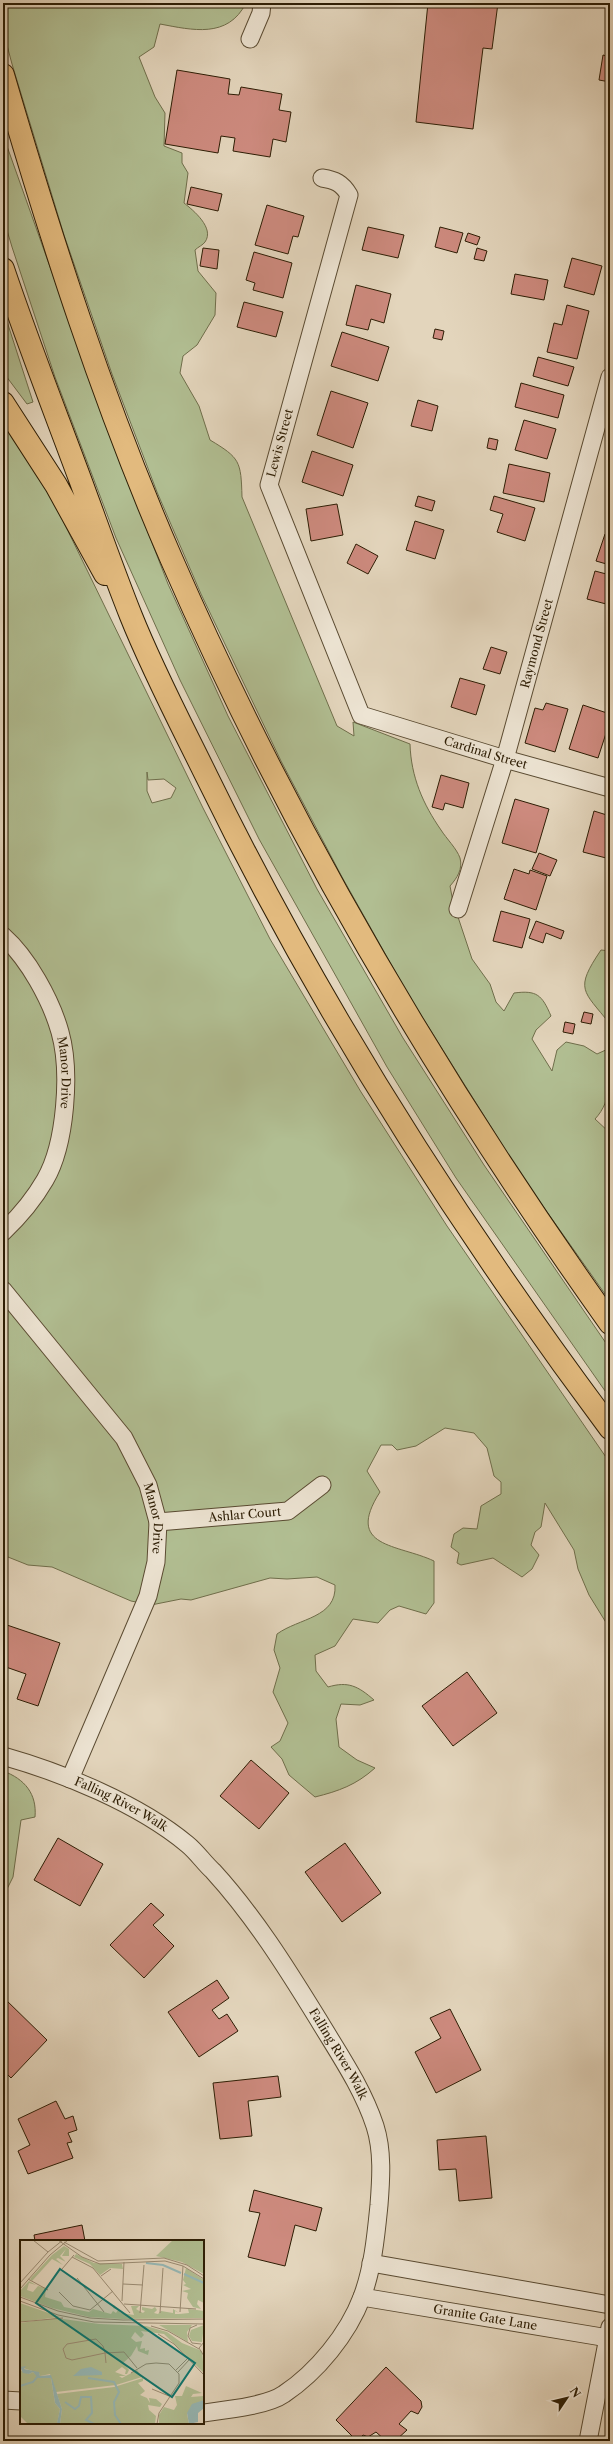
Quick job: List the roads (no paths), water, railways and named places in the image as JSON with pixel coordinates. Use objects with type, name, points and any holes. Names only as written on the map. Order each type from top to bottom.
[{"type":"highway","points":[[3,75],[36,190],[84,333],[124,440],[171,556],[227,680],[277,782],[323,868],[397,997],[455,1094],[518,1192],[610,1323]]},
{"type":"highway","points":[[3,268],[36,365],[131,616],[166,695],[253,871],[319,989],[437,1182],[571,1375],[610,1428]]},
{"type":"highway","points":[[3,403],[56,485],[88,547],[131,616]]},
{"type":"highway","points":[[571,1375],[610,1440]]},
{"type":"street","points":[[250,39],[261,13],[262,3]]},
{"type":"street","name":"Lewis Street","points":[[322,178],[340,183],[349,195],[269,485],[361,715]]},
{"type":"street","name":"Raymond Street","points":[[458,909],[504,759],[610,376]]},
{"type":"street","name":"Cardinal Street","points":[[361,715],[504,759],[610,788]]},
{"type":"street","name":"Manor Drive","points":[[3,936],[12,944],[39,982],[60,1032],[66,1080],[62,1135],[46,1179],[18,1218],[3,1232]]},
{"type":"street","name":"Manor Drive","points":[[3,1290],[124,1438],[148,1485],[158,1522],[156,1562],[148,1596],[70,1779]]},
{"type":"street","name":"Ashlar Court","points":[[158,1522],[288,1511],[322,1485]]},
{"type":"street","name":"Falling River Walk","points":[[3,1756],[40,1766],[70,1779],[143,1815],[188,1844],[239,1900],[285,1965],[355,2079],[375,2128],[382,2174],[371,2263],[362,2297],[346,2327],[319,2364],[283,2396],[243,2408],[204,2413]]},
{"type":"street","points":[[371,2263],[610,2305]]},
{"type":"street","name":"Granite Gate Lane","points":[[362,2297],[609,2332]]},
{"type":"street","points":[[588,2441],[609,2332]]},
{"type":"street","points":[[3,2400],[20,2401]]}]
